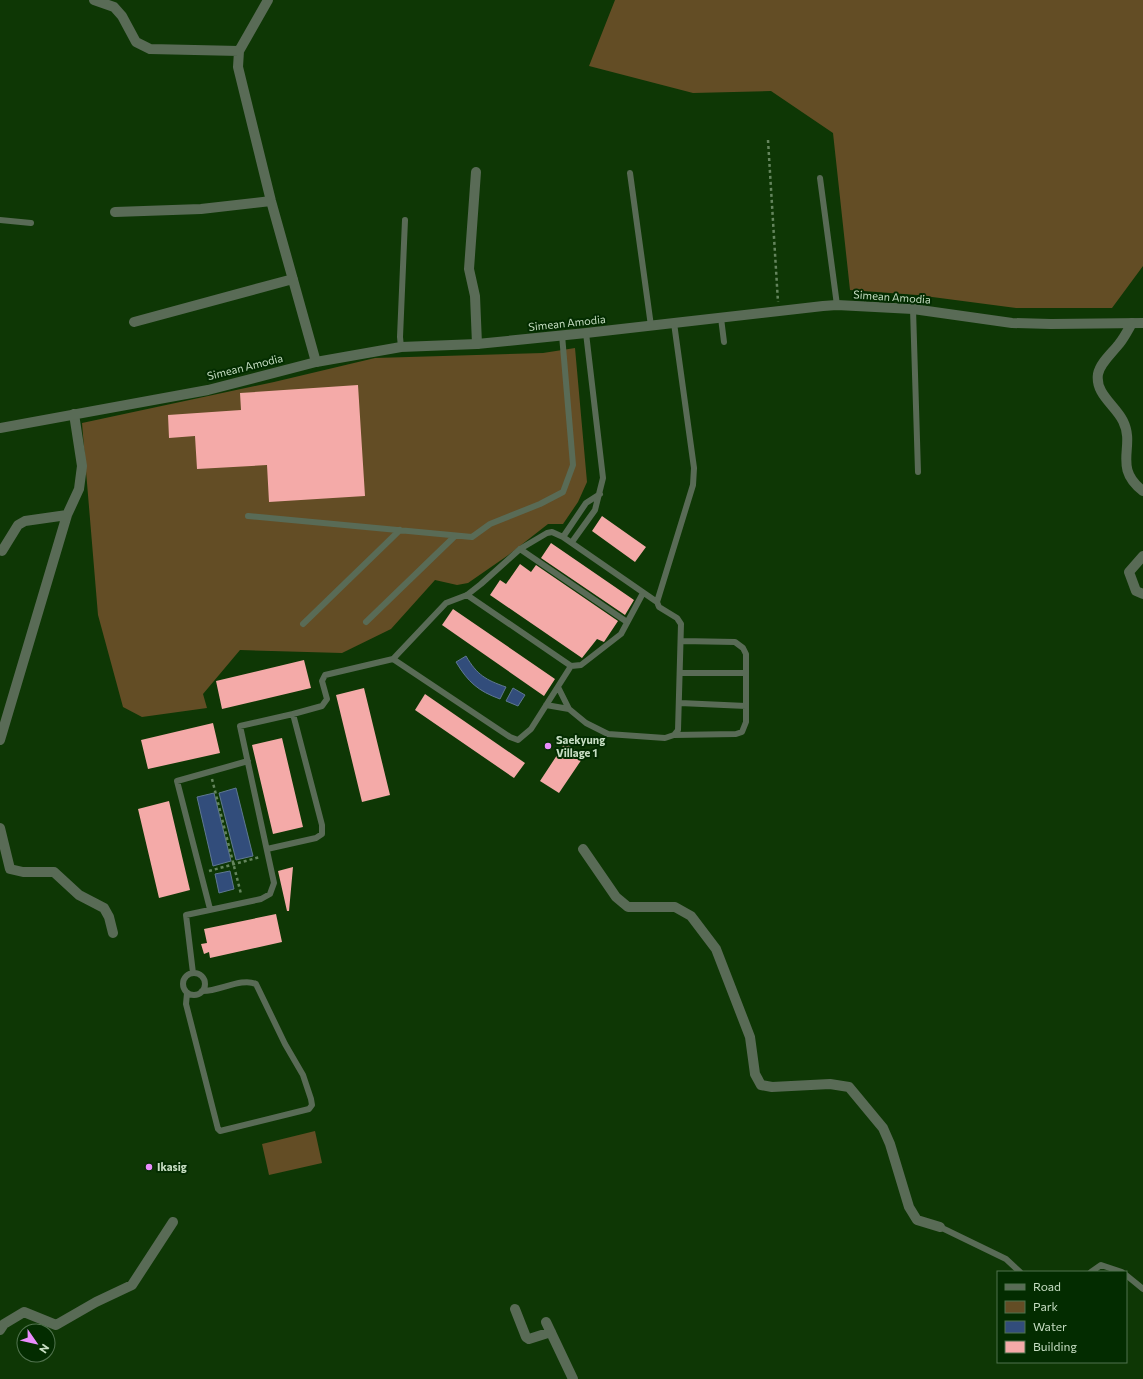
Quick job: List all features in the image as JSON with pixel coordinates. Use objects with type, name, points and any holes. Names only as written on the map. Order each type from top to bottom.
[{"type":"street","points":[[94,0],[114,7],[122,16],[136,42],[150,49],[239,51]]},
{"type":"street","points":[[268,0],[239,51],[238,67],[270,201],[316,362]]},
{"type":"street","points":[[476,172],[469,269],[475,296],[477,344]]},
{"type":"street","points":[[115,212],[201,209],[270,201]]},
{"type":"street","points":[[134,322],[293,279]]},
{"type":"street","name":"Simean Amodia","points":[[0,428],[208,390],[316,362],[401,347],[477,344],[562,336],[778,310],[837,305],[913,309],[1012,323],[1143,323]]},
{"type":"street","points":[[1132,323],[1120,344],[1106,360],[1098,373],[1098,388],[1124,422],[1127,473],[1132,483],[1143,491]]},
{"type":"street","points":[[0,738],[67,515],[79,489],[82,466],[74,414]]},
{"type":"street","points":[[2,551],[18,525],[25,521],[67,515]]},
{"type":"street","points":[[1143,556],[1129,572],[1136,591],[1143,594]]},
{"type":"street","points":[[0,828],[10,869],[23,872],[54,872],[79,894],[104,908],[109,917],[113,933]]},
{"type":"street","points":[[583,849],[616,897],[628,907],[675,907],[691,916],[716,949],[750,1037],[755,1074],[761,1085],[772,1087],[830,1084],[849,1087],[884,1128],[909,1207],[917,1220],[940,1227]]},
{"type":"street","points":[[0,1330],[4,1324],[24,1312],[56,1325],[96,1302],[132,1285],[173,1222]]},
{"type":"street","points":[[515,1309],[526,1337],[529,1339],[551,1332]]},
{"type":"street","points":[[546,1322],[573,1379]]},
{"type":"lane","points":[[630,173],[651,326]]},
{"type":"lane","points":[[820,178],[837,305]]},
{"type":"lane","points":[[0,220],[31,223]]},
{"type":"lane","points":[[401,347],[400,337],[405,220]]},
{"type":"lane","points":[[913,309],[918,472]]},
{"type":"lane","points":[[721,318],[724,342]]},
{"type":"lane","points":[[657,602],[693,485],[694,474],[691,439],[674,323]]},
{"type":"lane","points":[[572,542],[595,510],[603,478],[586,333]]},
{"type":"lane","points":[[248,516],[472,537],[490,524],[540,504],[563,492],[573,465],[562,336]]},
{"type":"lane","points":[[563,537],[586,503],[600,494]]},
{"type":"lane","points":[[303,624],[400,530]]},
{"type":"lane","points":[[193,973],[186,914],[261,899],[270,894],[274,883],[240,726],[322,706],[327,699],[322,681],[325,675],[393,659],[446,603],[466,594],[481,584],[520,549],[547,533],[552,532],[572,542],[657,602],[659,607],[677,618],[681,624],[682,642],[680,703],[678,730],[674,736]]},
{"type":"lane","points":[[366,622],[455,536]]},
{"type":"lane","points":[[520,549],[627,622]]},
{"type":"lane","points":[[466,594],[571,666],[581,665],[621,634],[643,593]]},
{"type":"lane","points":[[558,687],[569,709],[586,723],[608,734],[665,738],[674,736],[736,734],[742,732],[746,722],[746,654],[744,648],[735,642],[682,642]]},
{"type":"lane","points":[[393,659],[510,737],[518,740],[531,729],[571,666]]},
{"type":"lane","points":[[681,673],[746,673]]},
{"type":"lane","points":[[680,703],[746,706]]},
{"type":"lane","points":[[546,705],[569,709]]},
{"type":"lane","points":[[268,852],[316,838],[322,834],[322,825],[293,714]]},
{"type":"lane","points":[[210,910],[177,781],[248,761]]},
{"type":"lane","points":[[187,993],[195,995],[202,991],[210,992],[246,982],[256,984],[285,1044],[303,1075],[311,1099],[312,1105],[309,1109],[220,1131],[218,1129],[186,1004],[187,993],[184,989],[185,978],[193,973],[198,974],[204,979],[204,988],[202,991]]},
{"type":"lane","points":[[940,1227],[1006,1259],[1019,1271]]},
{"type":"lane","points":[[1092,1271],[1101,1265],[1119,1271]]},
{"type":"lane","points":[[1127,1276],[1143,1289]]},
{"type":"path","points":[[768,140],[778,310]]},
{"type":"path","points":[[210,772],[243,903]]},
{"type":"path","points":[[201,873],[234,864],[268,852]]},
{"type":"green space","points":[[615,0],[1143,0],[1143,266],[1112,308],[1016,308],[917,295],[850,290],[833,133],[771,91],[693,93],[589,66]]},
{"type":"green space","points":[[575,348],[587,482],[578,502],[563,524],[548,524],[507,556],[468,583],[457,585],[435,580],[391,629],[342,653],[240,650],[203,694],[207,708],[142,717],[123,707],[98,615],[82,423],[274,382],[375,358],[543,353]]},
{"type":"green space","points":[[315,1131],[322,1163],[269,1175],[262,1144]]},
{"type":"water","points":[[466,656],[474,668],[483,676],[506,687],[500,699],[486,693],[474,685],[465,675],[456,662]]},
{"type":"water","points":[[513,688],[525,695],[518,706],[506,701]]},
{"type":"water","points":[[236,788],[253,856],[236,860],[219,793]]},
{"type":"water","points":[[214,793],[231,861],[213,866],[197,797]]},
{"type":"water","points":[[230,871],[234,889],[219,893],[215,874]]},
{"type":"building","points":[[358,385],[365,496],[269,502],[267,465],[197,469],[195,436],[169,438],[168,415],[241,410],[240,393]]},
{"type":"building","points":[[602,516],[646,547],[635,562],[592,531]]},
{"type":"building","points":[[551,543],[634,600],[625,615],[541,558]]},
{"type":"building","points":[[520,564],[531,572],[536,565],[618,621],[604,642],[597,639],[582,658],[490,595],[500,580],[506,584]]},
{"type":"building","points":[[453,609],[555,679],[544,696],[442,625]]},
{"type":"building","points":[[304,660],[311,688],[222,709],[216,681]]},
{"type":"building","points":[[364,688],[390,795],[362,802],[336,695]]},
{"type":"building","points":[[425,694],[525,763],[514,778],[415,710]]},
{"type":"building","points":[[213,723],[220,753],[148,769],[141,740]]},
{"type":"building","points":[[282,738],[303,827],[273,834],[252,745]]},
{"type":"building","points":[[565,743],[584,756],[559,793],[540,781]]},
{"type":"building","points":[[169,801],[190,890],[159,898],[138,809]]},
{"type":"building","points":[[293,867],[289,911],[287,911],[278,871]]},
{"type":"building","points":[[276,914],[282,942],[210,958],[209,952],[204,954],[201,944],[207,943],[204,929]]},
{"type":"place","name":"Saekyung Village 1","points":[[548,746]]},
{"type":"place","name":"Ikasig","points":[[149,1167]]}]
